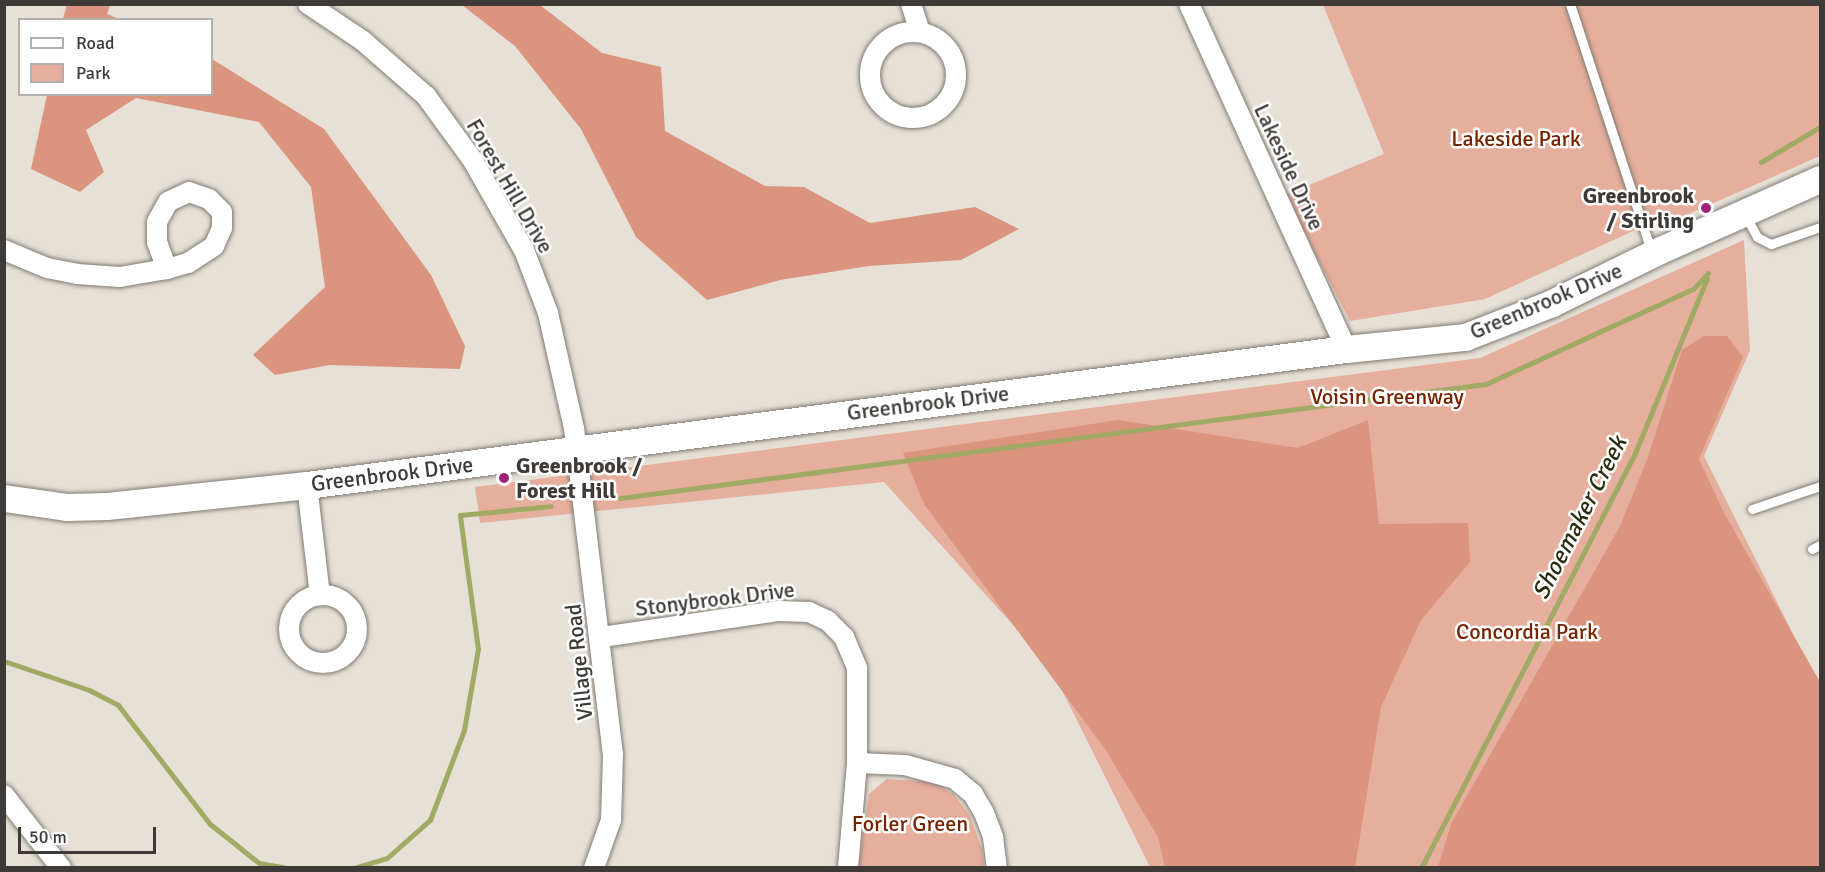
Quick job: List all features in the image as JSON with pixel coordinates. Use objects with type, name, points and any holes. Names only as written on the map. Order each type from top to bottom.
[{"type":"street","name":"Forest Hill Drive","points":[[308,4],[363,41],[426,96],[472,159],[524,250],[548,312],[566,383],[576,450]]},
{"type":"street","points":[[911,4],[920,32],[942,41],[951,53],[956,83],[941,109],[923,117],[908,118],[882,105],[874,93],[870,67],[884,42],[904,32],[920,32]]},
{"type":"street","name":"Lakeside Drive","points":[[1189,4],[1346,349]]},
{"type":"street","name":"Greenbrook Drive","points":[[4,498],[67,507],[107,506],[307,485],[1346,349],[1465,337],[1552,303],[1652,253],[1821,179]]},
{"type":"street","points":[[4,250],[47,268],[77,274],[120,277],[167,269]]},
{"type":"street","name":"Village Road","points":[[576,450],[602,637],[613,754],[610,820],[594,867]]},
{"type":"street","points":[[307,485],[320,595]]},
{"type":"street","name":"Stonybrook Drive","points":[[602,637],[778,611],[809,612],[828,621],[844,637],[857,668],[857,763],[848,867]]},
{"type":"street","points":[[857,763],[905,765],[955,779],[973,794],[984,813],[993,837],[997,867]]},
{"type":"street","points":[[4,795],[61,867]]},
{"type":"lane","points":[[1570,4],[1652,253]]},
{"type":"lane","points":[[1744,213],[1757,237],[1771,244],[1821,227]]},
{"type":"lane","points":[[1752,509],[1821,486]]},
{"type":"green space","name":"Lakeside Park","points":[[1323,5],[1820,5],[1820,156],[1684,216],[1666,216],[1485,299],[1350,321],[1285,195],[1384,154]]},
{"type":"green space","name":"Concordia Park","points":[[1744,240],[1750,350],[1704,456],[1820,688],[1820,867],[1150,867],[1050,666],[884,482],[480,523],[475,487],[1480,358]]},
{"type":"green space","name":"Forler Green","points":[[887,779],[933,782],[953,794],[969,814],[982,849],[984,867],[858,868],[869,794]]},
{"type":"shaded area","points":[[67,4],[110,5],[107,14],[117,18],[63,18]]},
{"type":"shaded area","points":[[462,5],[540,5],[602,53],[661,67],[665,131],[765,186],[804,187],[870,223],[975,207],[1019,229],[961,260],[869,266],[780,280],[707,300],[636,237],[581,129],[515,46]]},
{"type":"shaded area","points":[[213,60],[324,129],[431,275],[465,346],[460,369],[330,365],[275,375],[253,355],[325,287],[311,187],[259,122],[136,98],[86,130],[104,172],[80,192],[31,169],[47,96],[213,96]]},
{"type":"shaded area","points":[[1704,336],[1727,336],[1743,357],[1699,459],[1724,513],[1820,682],[1820,867],[1438,867],[1451,824],[1620,526],[1648,457],[1682,350]]},
{"type":"shaded area","points":[[1118,420],[1298,448],[1368,420],[1379,524],[1468,523],[1470,562],[1421,620],[1381,707],[1355,867],[1165,867],[1158,837],[1105,749],[924,504],[903,453]]},
{"type":"waterway","name":"Shoemaker Creek","points":[[1761,162],[1820,127]]},
{"type":"waterway","points":[[620,498],[1486,384],[1693,289],[1708,273]]},
{"type":"waterway","name":"Shoemaker Creek","points":[[1421,868],[1635,453],[1707,278]]},
{"type":"waterway","points":[[354,868],[387,858],[430,820],[464,730],[478,649],[460,515],[551,506]]},
{"type":"waterway","points":[[4,661],[89,690],[118,705],[210,824],[259,863],[288,868]]},
{"type":"place","name":"Greenbrook / Stirling","points":[[1706,208]]},
{"type":"place","name":"Greenbrook / Forest Hill","points":[[504,478]]},
{"type":"park label","name":"Voisin Greenway","points":[[1387,397]]}]
